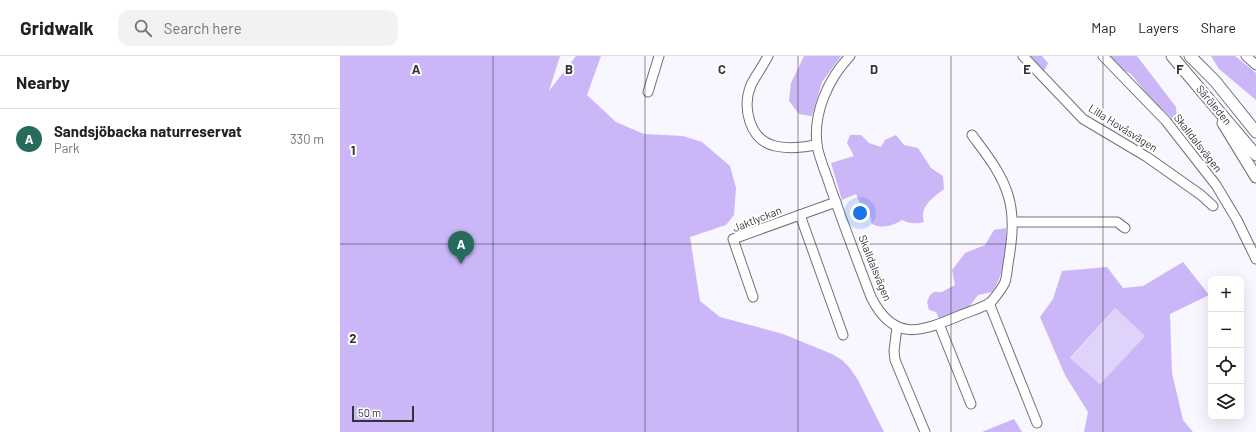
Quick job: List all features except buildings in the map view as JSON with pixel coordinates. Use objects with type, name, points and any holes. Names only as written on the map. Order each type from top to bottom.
[{"type":"main road","name":"Säröleden","points":[[1172,56],[1256,155]]},
{"type":"main road","name":"Säröleden","points":[[1190,56],[1215,81],[1256,132]]},
{"type":"main road","points":[[1218,110],[1223,126],[1256,178]]},
{"type":"street","points":[[648,92],[660,56]]},
{"type":"street","points":[[768,56],[751,86],[748,97],[748,118],[754,131],[764,142],[773,146],[787,148],[817,145]]},
{"type":"street","name":"Skalldalsvägen","points":[[850,56],[828,86],[819,114],[817,145],[871,297],[884,318],[897,327]]},
{"type":"street","name":"Lilla Hovåsvägen","points":[[1024,56],[1083,119],[1147,157],[1201,195],[1213,206]]},
{"type":"street","name":"Skalldalsvägen","points":[[1103,56],[1166,121],[1216,185],[1238,220],[1256,259]]},
{"type":"street","points":[[1246,56],[1256,64]]},
{"type":"street","points":[[925,432],[895,360],[894,351],[897,327],[924,329],[990,303],[1005,282],[1012,238],[1013,222],[1009,196],[1000,174],[972,135]]},
{"type":"street","points":[[1201,195],[1216,185]]},
{"type":"street","name":"Jaktlyckan","points":[[753,296],[733,239],[836,202]]},
{"type":"street","name":"Jaktlyckan","points":[[800,215],[843,335]]},
{"type":"street","points":[[1013,222],[1117,222],[1125,228]]},
{"type":"street","points":[[990,303],[1037,423]]},
{"type":"street","points":[[939,324],[971,404]]},
{"type":"shaded area","points":[[340,56],[560,56],[549,91],[576,56],[601,56],[587,95],[616,122],[644,134],[683,136],[702,142],[730,166],[736,188],[734,215],[726,225],[690,237],[700,301],[720,317],[783,334],[832,354],[842,360],[858,380],[884,432],[340,432]]},
{"type":"shaded area","points":[[804,56],[841,56],[822,82],[812,116],[799,114],[789,101],[791,83]]},
{"type":"shaded area","points":[[1029,56],[1042,56],[1048,63],[1044,71]]},
{"type":"shaded area","points":[[1108,56],[1137,56],[1176,107],[1177,123],[1151,99],[1131,74],[1122,69]]},
{"type":"shaded area","points":[[1211,56],[1235,56],[1256,73],[1256,100],[1219,69]]},
{"type":"shaded area","points":[[850,135],[861,135],[869,143],[881,147],[885,140],[896,135],[904,145],[918,148],[931,168],[943,176],[944,189],[928,202],[923,216],[924,222],[913,223],[902,220],[887,226],[876,226],[872,224],[869,212],[862,208],[856,194],[842,200],[831,163],[854,156],[847,143]]},
{"type":"shaded area","points":[[1006,228],[1004,261],[1000,277],[992,292],[978,295],[969,307],[940,321],[936,312],[929,310],[927,302],[930,295],[934,292],[942,292],[955,285],[952,270],[965,253],[985,245],[994,230]]},
{"type":"shaded area","points":[[1183,262],[1208,294],[1208,295],[1170,314],[1172,373],[1183,420],[1193,432],[1084,432],[1088,412],[1065,375],[1040,317],[1053,299],[1062,271],[1107,267],[1123,288],[1143,286]],"holes":[[[1115,308],[1145,336],[1100,384],[1070,358]]]},
{"type":"shaded area","points":[[1115,308],[1145,336],[1100,384],[1070,359]]},
{"type":"shaded area","points":[[1014,419],[1022,432],[982,432]]},
{"type":"place","name":"Sandsjöbacka naturreservat","points":[[461,264]]}]
